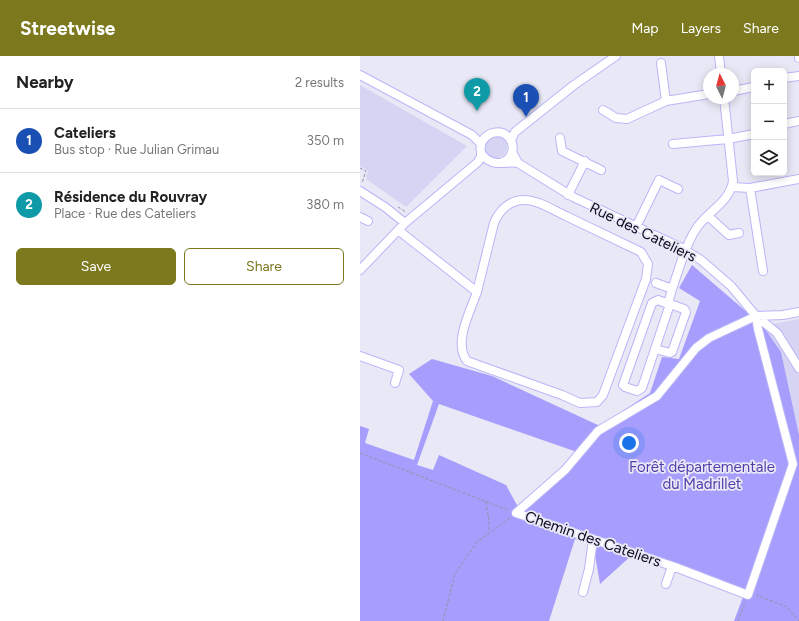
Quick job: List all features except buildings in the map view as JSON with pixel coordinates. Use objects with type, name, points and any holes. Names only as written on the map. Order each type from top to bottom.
[{"type":"street","points":[[473,166],[489,161],[493,163],[502,162],[509,158],[512,152],[511,140],[515,132],[574,85],[616,56]]},
{"type":"street","points":[[719,56],[720,68]]},
{"type":"street","points":[[661,63],[666,101]]},
{"type":"street","points":[[360,75],[472,135],[480,143],[482,156],[473,166],[405,223],[360,270]]},
{"type":"street","points":[[787,78],[799,76]]},
{"type":"street","points":[[739,90],[751,88]]},
{"type":"street","points":[[603,110],[622,120],[666,101],[703,95]]},
{"type":"street","points":[[655,349],[670,353],[672,352],[686,312],[684,309],[669,304],[658,300],[652,303],[624,385],[625,387],[637,391],[642,388],[669,304],[672,289],[695,229],[721,204],[732,187],[733,181],[725,104]]},
{"type":"street","points":[[787,124],[799,122]]},
{"type":"street","points":[[472,135],[488,134],[495,131],[503,133],[515,132]]},
{"type":"street","points":[[503,133],[511,140]]},
{"type":"street","points":[[488,134],[483,139],[481,149],[489,161]]},
{"type":"street","points":[[673,144],[728,139],[751,135]]},
{"type":"street","points":[[560,138],[562,151],[601,170]]},
{"type":"street","name":"Rue des Cateliers","points":[[512,152],[518,163]]},
{"type":"street","name":"Rue des Cateliers","points":[[502,162],[511,161],[518,163],[568,194],[702,260],[721,276],[756,316],[777,333],[799,368]]},
{"type":"street","points":[[568,194],[585,161]]},
{"type":"street","points":[[732,187],[750,188],[799,179]]},
{"type":"street","points":[[636,227],[659,180],[678,189]]},
{"type":"street","points":[[750,188],[763,271]]},
{"type":"street","points":[[364,189],[405,223]]},
{"type":"street","points":[[514,202],[532,202],[549,208],[641,252],[648,264],[646,278],[603,395],[597,402],[580,403],[562,395],[467,361],[464,357],[461,341],[477,292],[494,222],[498,214],[514,202]]},
{"type":"street","points":[[708,216],[729,235],[739,233]]},
{"type":"street","points":[[398,230],[477,292]]},
{"type":"street","points":[[656,283],[672,289]]},
{"type":"street","points":[[751,594],[793,464],[758,329],[756,316],[783,315],[799,312]]},
{"type":"street","name":"Chemin des Cateliers","points":[[516,513],[565,470],[598,431],[657,396],[696,348],[709,338],[756,316]]},
{"type":"street","points":[[360,356],[399,370],[395,382]]},
{"type":"street","name":"Chemin des Cateliers","points":[[516,513],[674,566],[751,594]]},
{"type":"street","points":[[583,592],[589,569],[593,539]]},
{"type":"street","points":[[666,584],[674,566]]},
{"type":"path","points":[[360,168],[366,171],[361,183],[364,189]]},
{"type":"path","points":[[393,204],[406,212]]},
{"type":"path","points":[[360,453],[516,513]]},
{"type":"path","points":[[485,501],[489,520],[489,534]]},
{"type":"path","points":[[444,621],[455,574],[477,542],[516,513]]},
{"type":"path","points":[[738,621],[751,594],[787,606],[799,621]]},
{"type":"shaded area","points":[[360,85],[467,146],[406,207],[366,179],[368,171],[360,166]]},
{"type":"shaded area","points":[[496,136],[504,139],[507,147],[504,155],[496,158],[488,155],[485,147],[488,139]]},
{"type":"shaded area","points":[[799,319],[799,435],[781,352],[763,326]]},
{"type":"green space","name":"Forêt départementale du Madrillet","points":[[692,265],[763,326],[781,352],[799,435],[799,621],[734,621],[743,597],[689,575],[632,555],[600,584],[593,543],[575,539],[549,621],[360,621],[360,426],[369,429],[365,443],[414,460],[433,401],[409,374],[432,359],[492,376],[600,426],[650,393],[662,357],[679,359],[700,301],[679,288]],"holes":[[[439,404],[577,452],[563,468],[518,507],[506,485],[439,455],[433,470],[417,465]]]},
{"type":"place","name":"Résidence du Rouvray","points":[[477,111]]},
{"type":"place","name":"Cateliers","points":[[526,117]]}]
